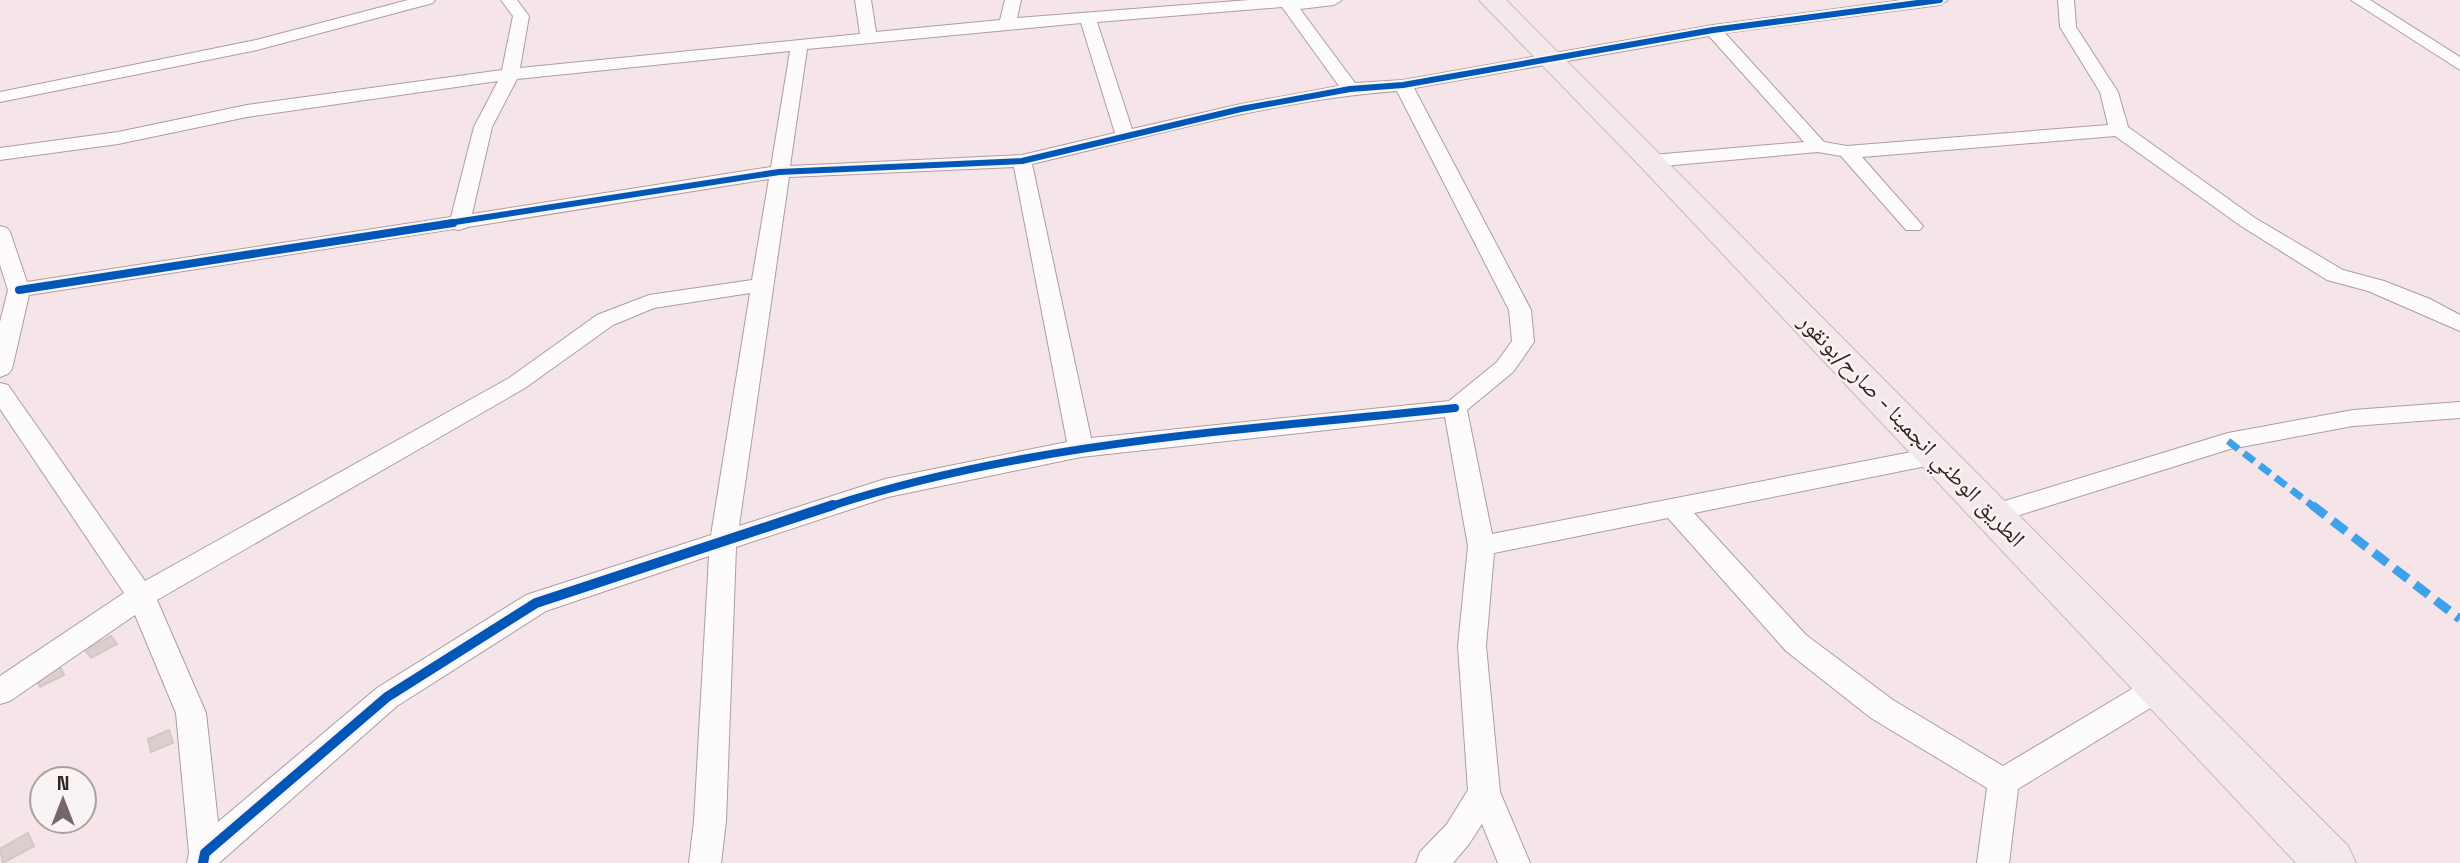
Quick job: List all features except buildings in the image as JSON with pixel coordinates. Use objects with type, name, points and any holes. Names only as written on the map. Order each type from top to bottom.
[{"type":"highway","name":"الطريق الوطني انجمينا - صارح/بونقور","points":[[1492,0],[1652,161],[2330,863]]},
{"type":"street","points":[[340,0],[343,23]]},
{"type":"street","points":[[1,99],[257,45],[427,0]]},
{"type":"street","points":[[458,224],[483,127],[510,74],[521,16],[509,0]]},
{"type":"street","points":[[863,0],[869,38]]},
{"type":"street","points":[[1007,24],[1013,0]]},
{"type":"street","points":[[0,155],[118,138],[247,111],[510,74],[1007,24],[1335,0]]},
{"type":"street","points":[[19,290],[458,224],[779,172],[1022,161],[1241,109],[1350,89],[1403,85],[1713,30],[1940,0]]},
{"type":"street","points":[[2066,0],[2068,27],[2109,92],[2119,130],[2248,222],[2335,275],[2376,286],[2421,304],[2460,324]]},
{"type":"street","points":[[2359,0],[2460,65]]},
{"type":"street","points":[[1287,3],[1350,89]]},
{"type":"street","points":[[1087,17],[1125,136]]},
{"type":"street","points":[[1713,30],[1818,146]]},
{"type":"street","points":[[705,863],[710,821],[723,542],[799,46]]},
{"type":"street","points":[[204,858],[387,697],[536,603],[885,488],[1081,448],[1455,408],[1505,367],[1523,342],[1520,310],[1403,85]]},
{"type":"street","points":[[1652,161],[1818,146],[1846,152],[2119,130]]},
{"type":"street","points":[[1846,152],[1913,226]]},
{"type":"street","points":[[1022,161],[1081,448]]},
{"type":"street","points":[[0,232],[19,290],[0,369]]},
{"type":"street","points":[[0,692],[141,596],[517,383],[605,320],[649,302],[762,285]]},
{"type":"street","points":[[0,391],[141,596],[191,713],[204,858]]},
{"type":"street","points":[[1455,408],[1481,545],[1472,646],[1483,792],[1514,863]]},
{"type":"street","points":[[1994,514],[2228,441],[2353,418],[2460,410]]},
{"type":"street","points":[[1481,545],[1937,456]]},
{"type":"street","points":[[1674,507],[1796,643],[1882,709],[2003,782]]},
{"type":"street","points":[[2003,782],[2160,687]]},
{"type":"street","points":[[1993,863],[2003,782]]},
{"type":"street","points":[[1432,863],[1458,834],[1483,792]]},
{"type":"marked path","points":[[2228,441],[2460,619]]},
{"type":"cycle path","points":[[19,290],[779,172],[1022,161],[1241,109],[1350,89],[1403,85],[1713,30],[1940,0]]},
{"type":"cycle path","points":[[203,863],[205,853],[387,697],[536,603],[885,488],[1081,448],[1455,408]]}]
